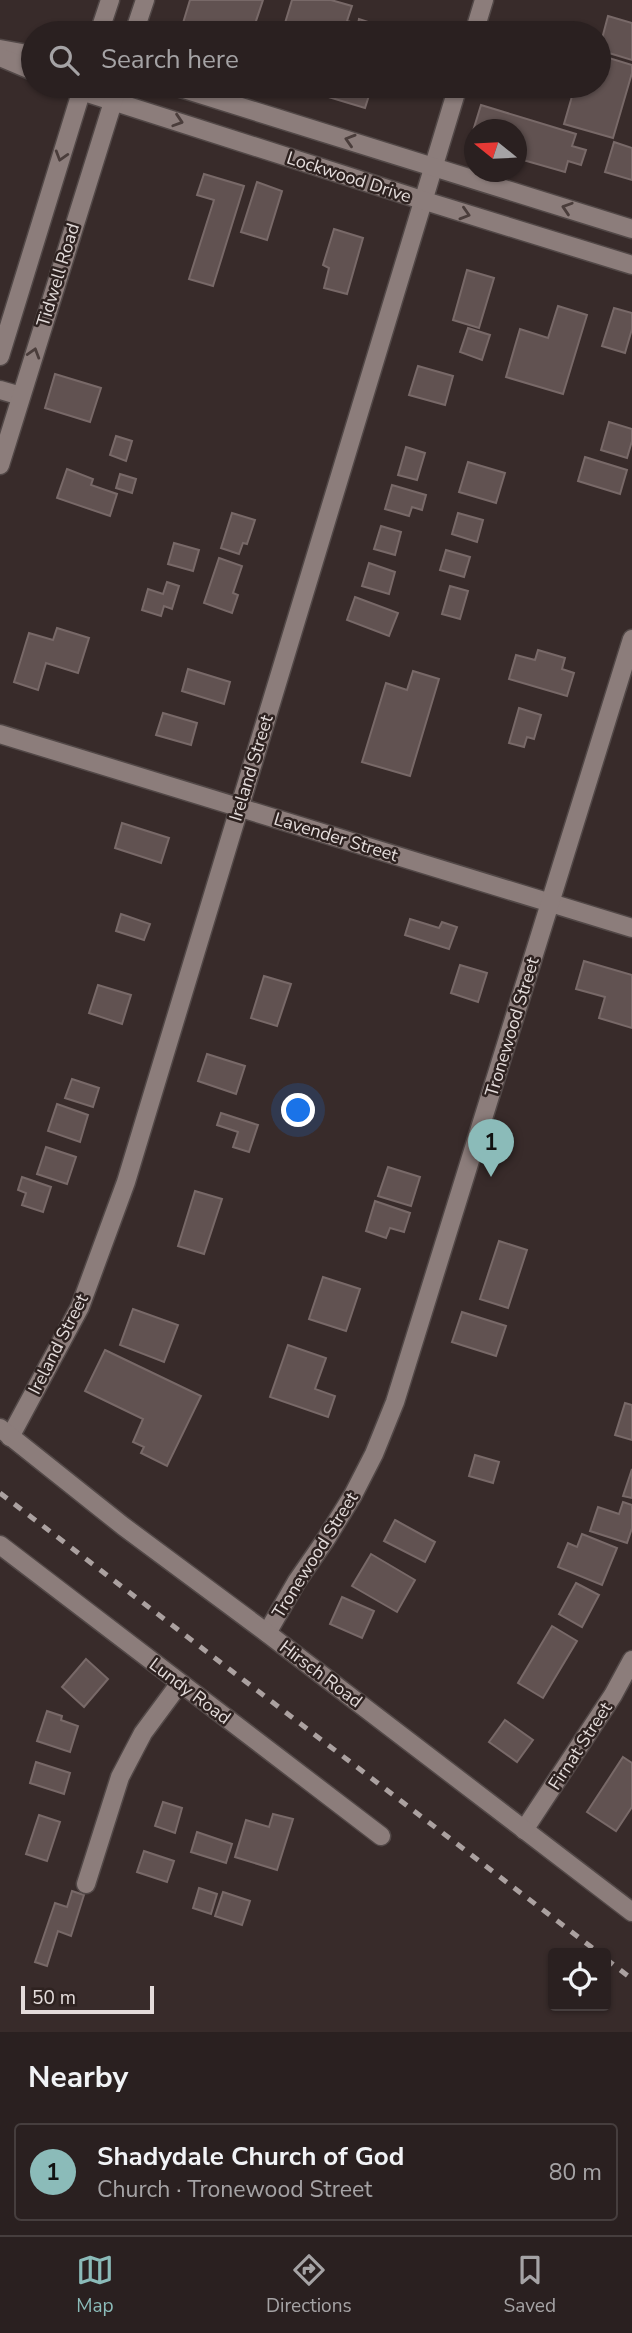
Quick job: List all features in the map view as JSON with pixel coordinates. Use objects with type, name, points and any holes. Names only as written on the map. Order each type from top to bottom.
[{"type":"street","points":[[104,21],[110,0]]},
{"type":"street","points":[[138,21],[145,0]]},
{"type":"street","points":[[478,21],[484,0]]},
{"type":"street","points":[[0,49],[21,53]]},
{"type":"street","points":[[0,57],[21,66]]},
{"type":"street","name":"Tidwell Road","points":[[0,356],[74,98]]},
{"type":"street","name":"Tidwell Road","points":[[0,465],[114,98]]},
{"type":"street","name":"Lockwood Drive","points":[[130,98],[422,200],[632,265]]},
{"type":"street","name":"Lockwood Drive","points":[[213,98],[632,229]]},
{"type":"street","name":"Ireland Street","points":[[3,1432],[80,1307],[126,1182],[454,98]]},
{"type":"street","points":[[0,390],[21,396]]},
{"type":"street","name":"Tronewood Street","points":[[267,1633],[353,1495],[374,1454],[395,1402],[632,639]]},
{"type":"street","name":"Lavender Street","points":[[0,734],[632,928]]},
{"type":"street","name":"Hirsch Road","points":[[3,1432],[632,1912]]},
{"type":"street","name":"Lundy Road","points":[[0,1545],[381,1836]]},
{"type":"street","name":"Firnat Street","points":[[524,1830],[613,1695],[632,1660]]},
{"type":"street","points":[[86,1884],[120,1777],[143,1733],[180,1683]]},
{"type":"building","points":[[190,0],[263,0],[256,21],[184,21]]},
{"type":"building","points":[[292,0],[331,0],[352,6],[347,21],[286,21]]},
{"type":"building","points":[[608,16],[632,23],[632,60],[611,54],[611,21],[607,21]]},
{"type":"building","points":[[611,59],[632,65],[613,138],[564,124],[572,98],[611,98]]},
{"type":"building","points":[[332,98],[368,98],[365,108]]},
{"type":"building","points":[[481,105],[527,119],[477,119]]},
{"type":"building","points":[[527,119],[576,134],[572,146],[586,150],[581,165],[568,161],[565,172],[527,161]]},
{"type":"building","points":[[614,142],[632,148],[632,180],[605,172]]},
{"type":"building","points":[[204,174],[244,186],[213,286],[189,279],[214,200],[197,195]]},
{"type":"building","points":[[257,182],[282,191],[267,240],[241,232]]},
{"type":"building","points":[[334,229],[363,238],[347,294],[324,288],[329,268],[323,265]]},
{"type":"building","points":[[467,270],[494,278],[479,328],[453,320]]},
{"type":"building","points":[[558,306],[587,315],[563,394],[506,377],[520,329],[548,338]]},
{"type":"building","points":[[614,308],[632,313],[632,329],[625,353],[602,346]]},
{"type":"building","points":[[468,328],[490,335],[482,360],[460,352]]},
{"type":"building","points":[[418,366],[453,376],[445,405],[409,395]]},
{"type":"building","points":[[55,374],[101,388],[90,422],[45,408]]},
{"type":"building","points":[[609,422],[632,429],[627,458],[601,450]]},
{"type":"building","points":[[116,436],[132,441],[126,461],[110,455]]},
{"type":"building","points":[[406,447],[425,453],[417,480],[398,475]]},
{"type":"building","points":[[585,457],[627,470],[620,494],[578,481]]},
{"type":"building","points":[[468,462],[505,473],[496,503],[459,492]]},
{"type":"building","points":[[67,469],[93,479],[91,485],[117,494],[110,516],[57,498]]},
{"type":"building","points":[[120,474],[136,479],[132,493],[116,488]]},
{"type":"building","points":[[392,485],[426,495],[422,510],[412,507],[409,516],[385,509]]},
{"type":"building","points":[[232,513],[255,520],[247,544],[243,543],[239,554],[221,548]]},
{"type":"building","points":[[458,513],[483,520],[477,542],[452,534]]},
{"type":"building","points":[[381,526],[401,532],[395,555],[374,549]]},
{"type":"building","points":[[174,543],[199,550],[193,571],[168,564]]},
{"type":"building","points":[[446,550],[470,557],[464,577],[440,570]]},
{"type":"building","points":[[219,558],[242,566],[233,593],[238,595],[232,613],[204,603]]},
{"type":"building","points":[[369,563],[395,572],[389,594],[362,586]]},
{"type":"building","points":[[167,582],[179,586],[172,609],[164,606],[161,616],[142,610],[148,589],[163,594]]},
{"type":"building","points":[[450,586],[468,591],[460,619],[442,614]]},
{"type":"building","points":[[355,597],[398,613],[389,636],[347,620]]},
{"type":"building","points":[[57,628],[89,638],[78,673],[46,663],[38,690],[14,682],[29,633],[53,640]]},
{"type":"building","points":[[538,650],[565,658],[562,669],[574,673],[567,696],[509,679],[516,655],[535,660]]},
{"type":"building","points":[[188,669],[230,682],[224,704],[182,691]]},
{"type":"building","points":[[413,671],[439,679],[410,776],[362,762],[386,683],[407,690]]},
{"type":"building","points":[[519,708],[541,715],[534,739],[527,737],[524,747],[509,743]]},
{"type":"building","points":[[163,713],[197,723],[191,745],[156,735]]},
{"type":"building","points":[[122,823],[169,838],[161,863],[115,848]]},
{"type":"building","points":[[121,914],[150,924],[144,940],[116,931]]},
{"type":"building","points":[[410,919],[439,928],[442,922],[457,927],[449,949],[405,935]]},
{"type":"building","points":[[584,961],[632,975],[632,1028],[599,1018],[605,997],[576,989]]},
{"type":"building","points":[[460,965],[487,973],[478,1002],[451,993]]},
{"type":"building","points":[[264,976],[291,984],[277,1026],[251,1018]]},
{"type":"building","points":[[98,985],[131,995],[122,1024],[89,1013]]},
{"type":"building","points":[[207,1054],[245,1066],[236,1094],[198,1081]]},
{"type":"building","points":[[72,1079],[99,1088],[93,1107],[65,1098]]},
{"type":"building","points":[[57,1104],[88,1115],[80,1142],[48,1131]]},
{"type":"building","points":[[221,1113],[258,1125],[249,1152],[233,1147],[238,1132],[217,1125]]},
{"type":"building","points":[[46,1147],[76,1157],[67,1184],[37,1174]]},
{"type":"building","points":[[388,1167],[420,1177],[411,1206],[378,1196]]},
{"type":"building","points":[[22,1177],[51,1187],[43,1212],[22,1205],[26,1193],[18,1190]]},
{"type":"building","points":[[195,1191],[222,1199],[204,1254],[178,1246]]},
{"type":"building","points":[[375,1201],[410,1213],[404,1232],[390,1228],[386,1238],[366,1231]]},
{"type":"building","points":[[499,1241],[527,1250],[508,1308],[480,1299]]},
{"type":"building","points":[[323,1277],[360,1289],[346,1331],[309,1319]]},
{"type":"building","points":[[133,1309],[178,1325],[164,1362],[120,1345]]},
{"type":"building","points":[[462,1312],[506,1326],[496,1356],[452,1342]]},
{"type":"building","points":[[288,1345],[326,1358],[315,1389],[335,1396],[328,1417],[270,1397]]},
{"type":"building","points":[[105,1350],[201,1396],[167,1466],[141,1453],[144,1447],[133,1442],[143,1419],[85,1391]]},
{"type":"building","points":[[625,1403],[632,1405],[632,1440],[615,1435]]},
{"type":"building","points":[[475,1455],[499,1462],[493,1483],[469,1476]]},
{"type":"building","points":[[632,1469],[632,1498],[623,1496]]},
{"type":"building","points":[[623,1502],[632,1505],[632,1528],[627,1543],[590,1531],[598,1507],[619,1514]]},
{"type":"building","points":[[395,1520],[435,1542],[425,1562],[384,1541]]},
{"type":"building","points":[[582,1534],[617,1548],[602,1585],[558,1567],[568,1543],[577,1547]]},
{"type":"building","points":[[371,1554],[415,1580],[397,1612],[352,1586]]},
{"type":"building","points":[[576,1583],[599,1595],[582,1627],[559,1614]]},
{"type":"building","points":[[342,1597],[374,1611],[362,1638],[330,1624]]},
{"type":"building","points":[[552,1626],[577,1641],[543,1698],[518,1683]]},
{"type":"building","points":[[86,1659],[108,1679],[84,1707],[62,1687]]},
{"type":"building","points":[[47,1711],[78,1726],[70,1752],[37,1741]]},
{"type":"building","points":[[505,1720],[533,1740],[517,1762],[489,1742]]},
{"type":"building","points":[[623,1757],[632,1763],[632,1807],[616,1831],[587,1812]]},
{"type":"building","points":[[36,1762],[70,1773],[64,1794],[30,1783]]},
{"type":"building","points":[[163,1802],[182,1808],[175,1833],[155,1826]]},
{"type":"building","points":[[273,1814],[293,1819],[277,1870],[235,1857],[246,1820],[269,1827]]},
{"type":"building","points":[[39,1815],[60,1822],[47,1861],[26,1854]]},
{"type":"building","points":[[197,1832],[232,1844],[226,1863],[191,1852]]},
{"type":"building","points":[[144,1851],[174,1861],[167,1882],[137,1872]]},
{"type":"building","points":[[199,1888],[217,1894],[211,1914],[193,1908]]},
{"type":"building","points":[[72,1891],[84,1895],[71,1936],[58,1931],[47,1966],[35,1962],[55,1903],[67,1907]]},
{"type":"building","points":[[223,1892],[250,1901],[242,1925],[215,1916]]},
{"type":"railway","points":[[0,1493],[592,1948]]},
{"type":"railway","points":[[611,1963],[632,1979]]},
{"type":"place","name":"Shadydale Church of God","points":[[491,1177]]}]
